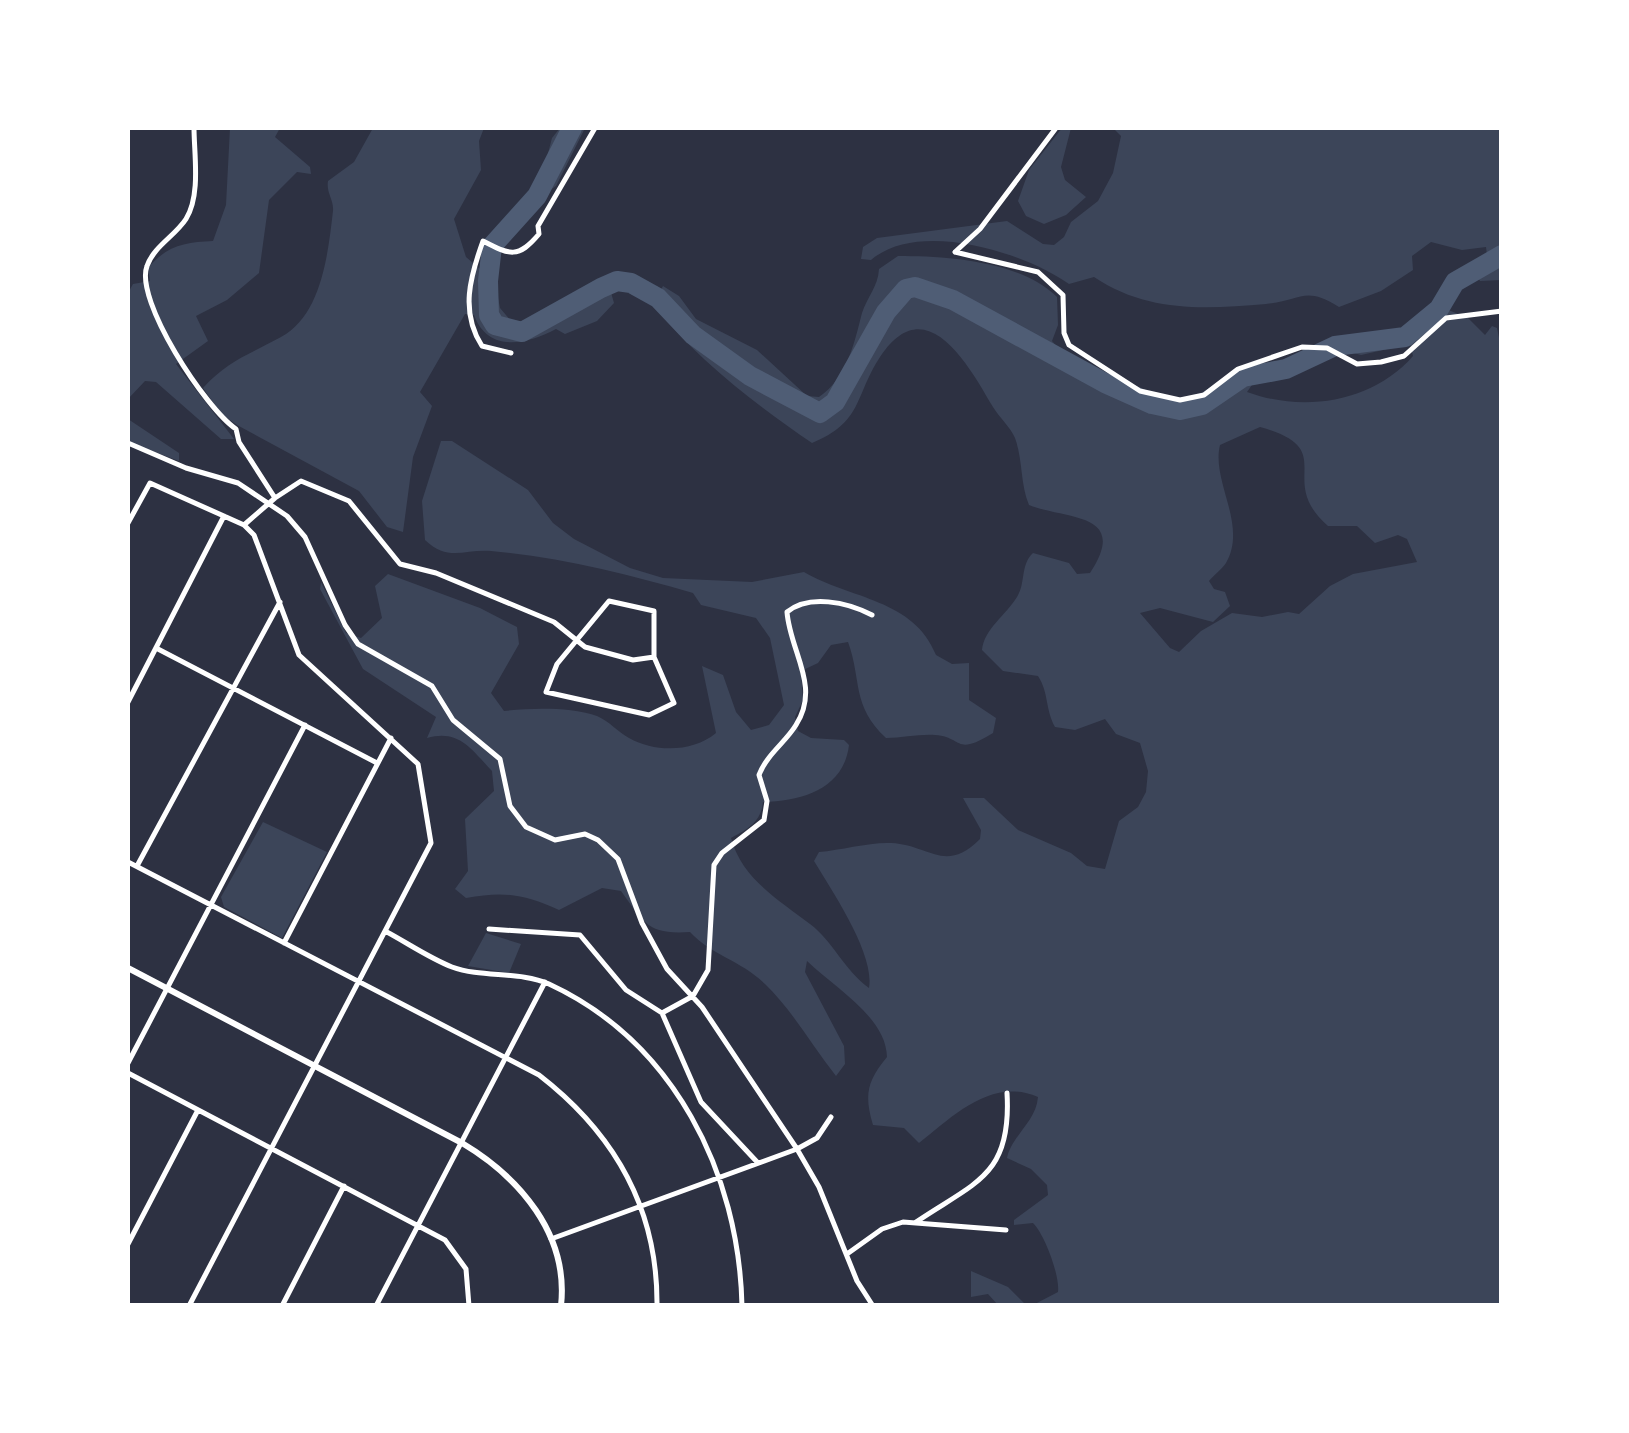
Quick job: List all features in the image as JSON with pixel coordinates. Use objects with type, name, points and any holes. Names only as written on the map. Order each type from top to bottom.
[{"type":"street","points":[[194,128],[193,203],[188,216],[155,251],[145,268],[145,286],[186,374],[221,418],[236,429],[239,442],[272,500],[305,537],[345,625],[358,644],[432,686],[453,720],[500,760],[510,806],[526,827],[555,840],[586,834],[611,850],[625,870],[642,923],[668,969],[692,996],[798,1149],[872,1306]]},
{"type":"street","points":[[511,353],[482,346],[471,329],[470,286],[483,241],[513,255],[524,253],[595,128]]},
{"type":"street","points":[[1056,128],[1003,200],[955,252],[1019,266],[1052,282],[1063,295],[1064,333],[1069,345],[1154,397],[1193,399],[1238,369],[1302,347],[1326,348],[1357,364],[1381,362],[1404,356],[1446,318],[1502,311]]},
{"type":"street","points":[[128,442],[186,468],[238,483],[272,500]]},
{"type":"street","points":[[244,525],[301,481],[349,501],[400,564],[436,573],[537,614],[577,641],[634,660],[654,657]]},
{"type":"street","points":[[128,523],[150,483],[244,525],[254,535],[299,656],[418,764],[431,843],[189,1306]]},
{"type":"street","points":[[128,702],[224,516]]},
{"type":"street","points":[[662,1013],[692,996],[701,986],[710,955],[714,865],[764,820],[768,801],[759,775],[771,753],[798,722],[807,694],[787,612],[806,600],[847,606],[872,615]]},
{"type":"street","points":[[137,866],[280,602]]},
{"type":"street","points":[[609,602],[654,611],[654,657],[674,703],[649,715],[546,692],[557,664],[577,641],[609,602]]},
{"type":"street","points":[[156,648],[377,762]]},
{"type":"street","points":[[128,1063],[304,725]]},
{"type":"street","points":[[284,943],[391,738]]},
{"type":"street","points":[[128,862],[539,1075],[598,1128],[624,1165],[642,1206],[656,1270],[657,1306]]},
{"type":"street","points":[[490,929],[580,935],[626,990],[662,1013],[701,1102],[759,1164]]},
{"type":"street","points":[[384,931],[453,967],[545,982],[624,1034],[654,1064],[702,1134],[722,1178],[737,1239],[742,1306]]},
{"type":"street","points":[[128,968],[462,1143],[506,1172],[533,1205],[552,1239],[559,1263],[562,1306]]},
{"type":"street","points":[[376,1306],[545,982]]},
{"type":"street","points":[[128,1072],[418,1224],[456,1252],[470,1286],[469,1306]]},
{"type":"street","points":[[916,1222],[982,1181],[998,1162],[1007,1093]]},
{"type":"street","points":[[128,1244],[198,1110]]},
{"type":"street","points":[[552,1239],[798,1149],[817,1138],[831,1118]]},
{"type":"street","points":[[282,1306],[344,1186]]},
{"type":"street","points":[[847,1254],[882,1229],[916,1222],[1006,1230]]},
{"type":"shaded area","points":[[230,128],[280,128],[275,137],[310,167],[311,174],[297,172],[269,200],[259,273],[227,300],[196,316],[208,341],[176,364],[234,439],[221,439],[156,382],[145,381],[128,399],[128,293],[133,284],[150,281],[148,268],[169,250],[213,241],[226,205]]},
{"type":"shaded area","points":[[373,128],[484,128],[479,141],[481,170],[454,219],[466,257],[480,269],[492,266],[500,308],[512,322],[532,322],[610,289],[614,303],[597,321],[565,334],[556,329],[521,342],[488,335],[474,315],[465,314],[420,392],[432,406],[413,457],[403,532],[387,527],[359,491],[221,414],[203,388],[230,364],[295,327],[306,314],[321,282],[329,245],[333,207],[328,181],[354,162]]},
{"type":"shaded area","points":[[560,128],[585,128],[556,186],[547,192],[540,184],[552,138]]},
{"type":"shaded area","points":[[1062,128],[1071,128],[1061,167],[1065,180],[1086,197],[1066,215],[1044,224],[1026,216],[1018,201],[1029,170]]},
{"type":"shaded area","points":[[1113,128],[1501,128],[1501,280],[1480,281],[1476,273],[1488,263],[1486,247],[1462,250],[1431,242],[1412,256],[1413,270],[1381,291],[1339,307],[1318,297],[1302,296],[1266,304],[1199,307],[1135,297],[1094,277],[1069,284],[1026,261],[971,245],[915,242],[891,248],[871,260],[861,259],[863,247],[877,238],[1007,221],[1043,244],[1054,245],[1064,237],[1071,222],[1098,201],[1113,173],[1121,136]]},
{"type":"shaded area","points":[[898,256],[917,256],[960,259],[1024,275],[1057,297],[1058,325],[1052,341],[1060,350],[1149,407],[1186,415],[1225,399],[1245,371],[1319,349],[1330,358],[1254,382],[1247,392],[1291,402],[1314,402],[1358,393],[1397,372],[1413,356],[1410,344],[1361,355],[1343,350],[1342,342],[1363,334],[1396,332],[1446,309],[1468,318],[1485,335],[1492,326],[1497,328],[1502,352],[1501,1305],[1033,1305],[1058,1292],[1057,1276],[1038,1229],[1033,1223],[1014,1225],[1014,1220],[1048,1195],[1047,1185],[1031,1169],[1007,1158],[1033,1114],[1038,1097],[1021,1092],[989,1095],[960,1111],[919,1143],[904,1128],[873,1125],[869,1089],[887,1057],[884,1043],[858,1004],[807,961],[805,972],[844,1046],[845,1064],[836,1076],[785,1006],[756,976],[707,947],[690,932],[665,931],[648,925],[621,891],[602,888],[559,910],[514,895],[466,898],[455,889],[468,871],[465,819],[494,791],[492,771],[456,739],[427,738],[436,717],[363,669],[320,589],[321,582],[346,633],[361,638],[382,618],[375,586],[388,574],[480,608],[517,627],[519,644],[491,693],[504,711],[551,709],[586,713],[640,743],[662,748],[685,747],[716,733],[702,666],[723,675],[736,712],[751,730],[769,725],[784,705],[770,638],[756,618],[701,605],[693,593],[593,567],[491,551],[449,553],[433,547],[425,540],[422,501],[441,441],[452,441],[528,490],[553,523],[574,539],[630,568],[663,578],[752,582],[804,572],[897,611],[926,636],[936,655],[952,664],[969,663],[969,700],[996,718],[993,733],[965,745],[935,735],[886,738],[862,703],[848,642],[831,645],[818,663],[801,671],[803,700],[795,717],[798,731],[811,738],[844,740],[849,745],[846,760],[820,789],[793,799],[763,802],[756,820],[731,838],[753,877],[818,931],[869,988],[859,941],[814,861],[819,852],[891,843],[937,855],[957,855],[980,839],[981,830],[963,798],[984,798],[1018,830],[1071,853],[1087,866],[1105,869],[1119,821],[1138,807],[1146,792],[1148,771],[1140,743],[1116,734],[1105,719],[1075,730],[1055,727],[1038,676],[1003,671],[982,650],[991,629],[1017,597],[1026,563],[1033,553],[1069,563],[1077,574],[1090,573],[1103,539],[1089,522],[1029,505],[1013,434],[959,355],[930,331],[914,330],[897,337],[880,357],[849,417],[812,443],[727,379],[653,304],[663,286],[679,296],[696,319],[757,350],[807,396],[819,397],[836,380],[848,359],[879,269]],"holes":[[[1260,427],[1298,446],[1303,456],[1306,494],[1328,526],[1357,526],[1375,543],[1398,535],[1407,539],[1417,562],[1353,574],[1330,586],[1299,614],[1262,617],[1232,613],[1201,631],[1179,652],[1170,648],[1140,613],[1160,608],[1213,622],[1230,606],[1225,592],[1214,589],[1209,581],[1226,563],[1232,548],[1231,518],[1220,473],[1220,445]]]},
{"type":"shaded area","points":[[128,419],[179,453],[179,461],[128,442]]},
{"type":"shaded area","points":[[263,822],[327,852],[282,938],[224,907],[221,897]]},
{"type":"shaded area","points":[[486,933],[521,944],[509,973],[468,966]]},
{"type":"shaded area","points":[[971,1271],[1008,1287],[1026,1305],[998,1305],[988,1294],[971,1297]]},
{"type":"waterway","points":[[572,128],[537,196],[492,246],[489,315],[495,325],[522,332],[601,288],[617,281],[631,283],[658,298],[693,335],[750,376],[820,413],[835,402],[886,312],[906,289],[915,287],[953,300],[1105,383],[1152,404],[1180,410],[1202,405],[1243,377],[1286,369],[1335,346],[1405,337],[1439,309],[1455,282],[1502,255]]}]
